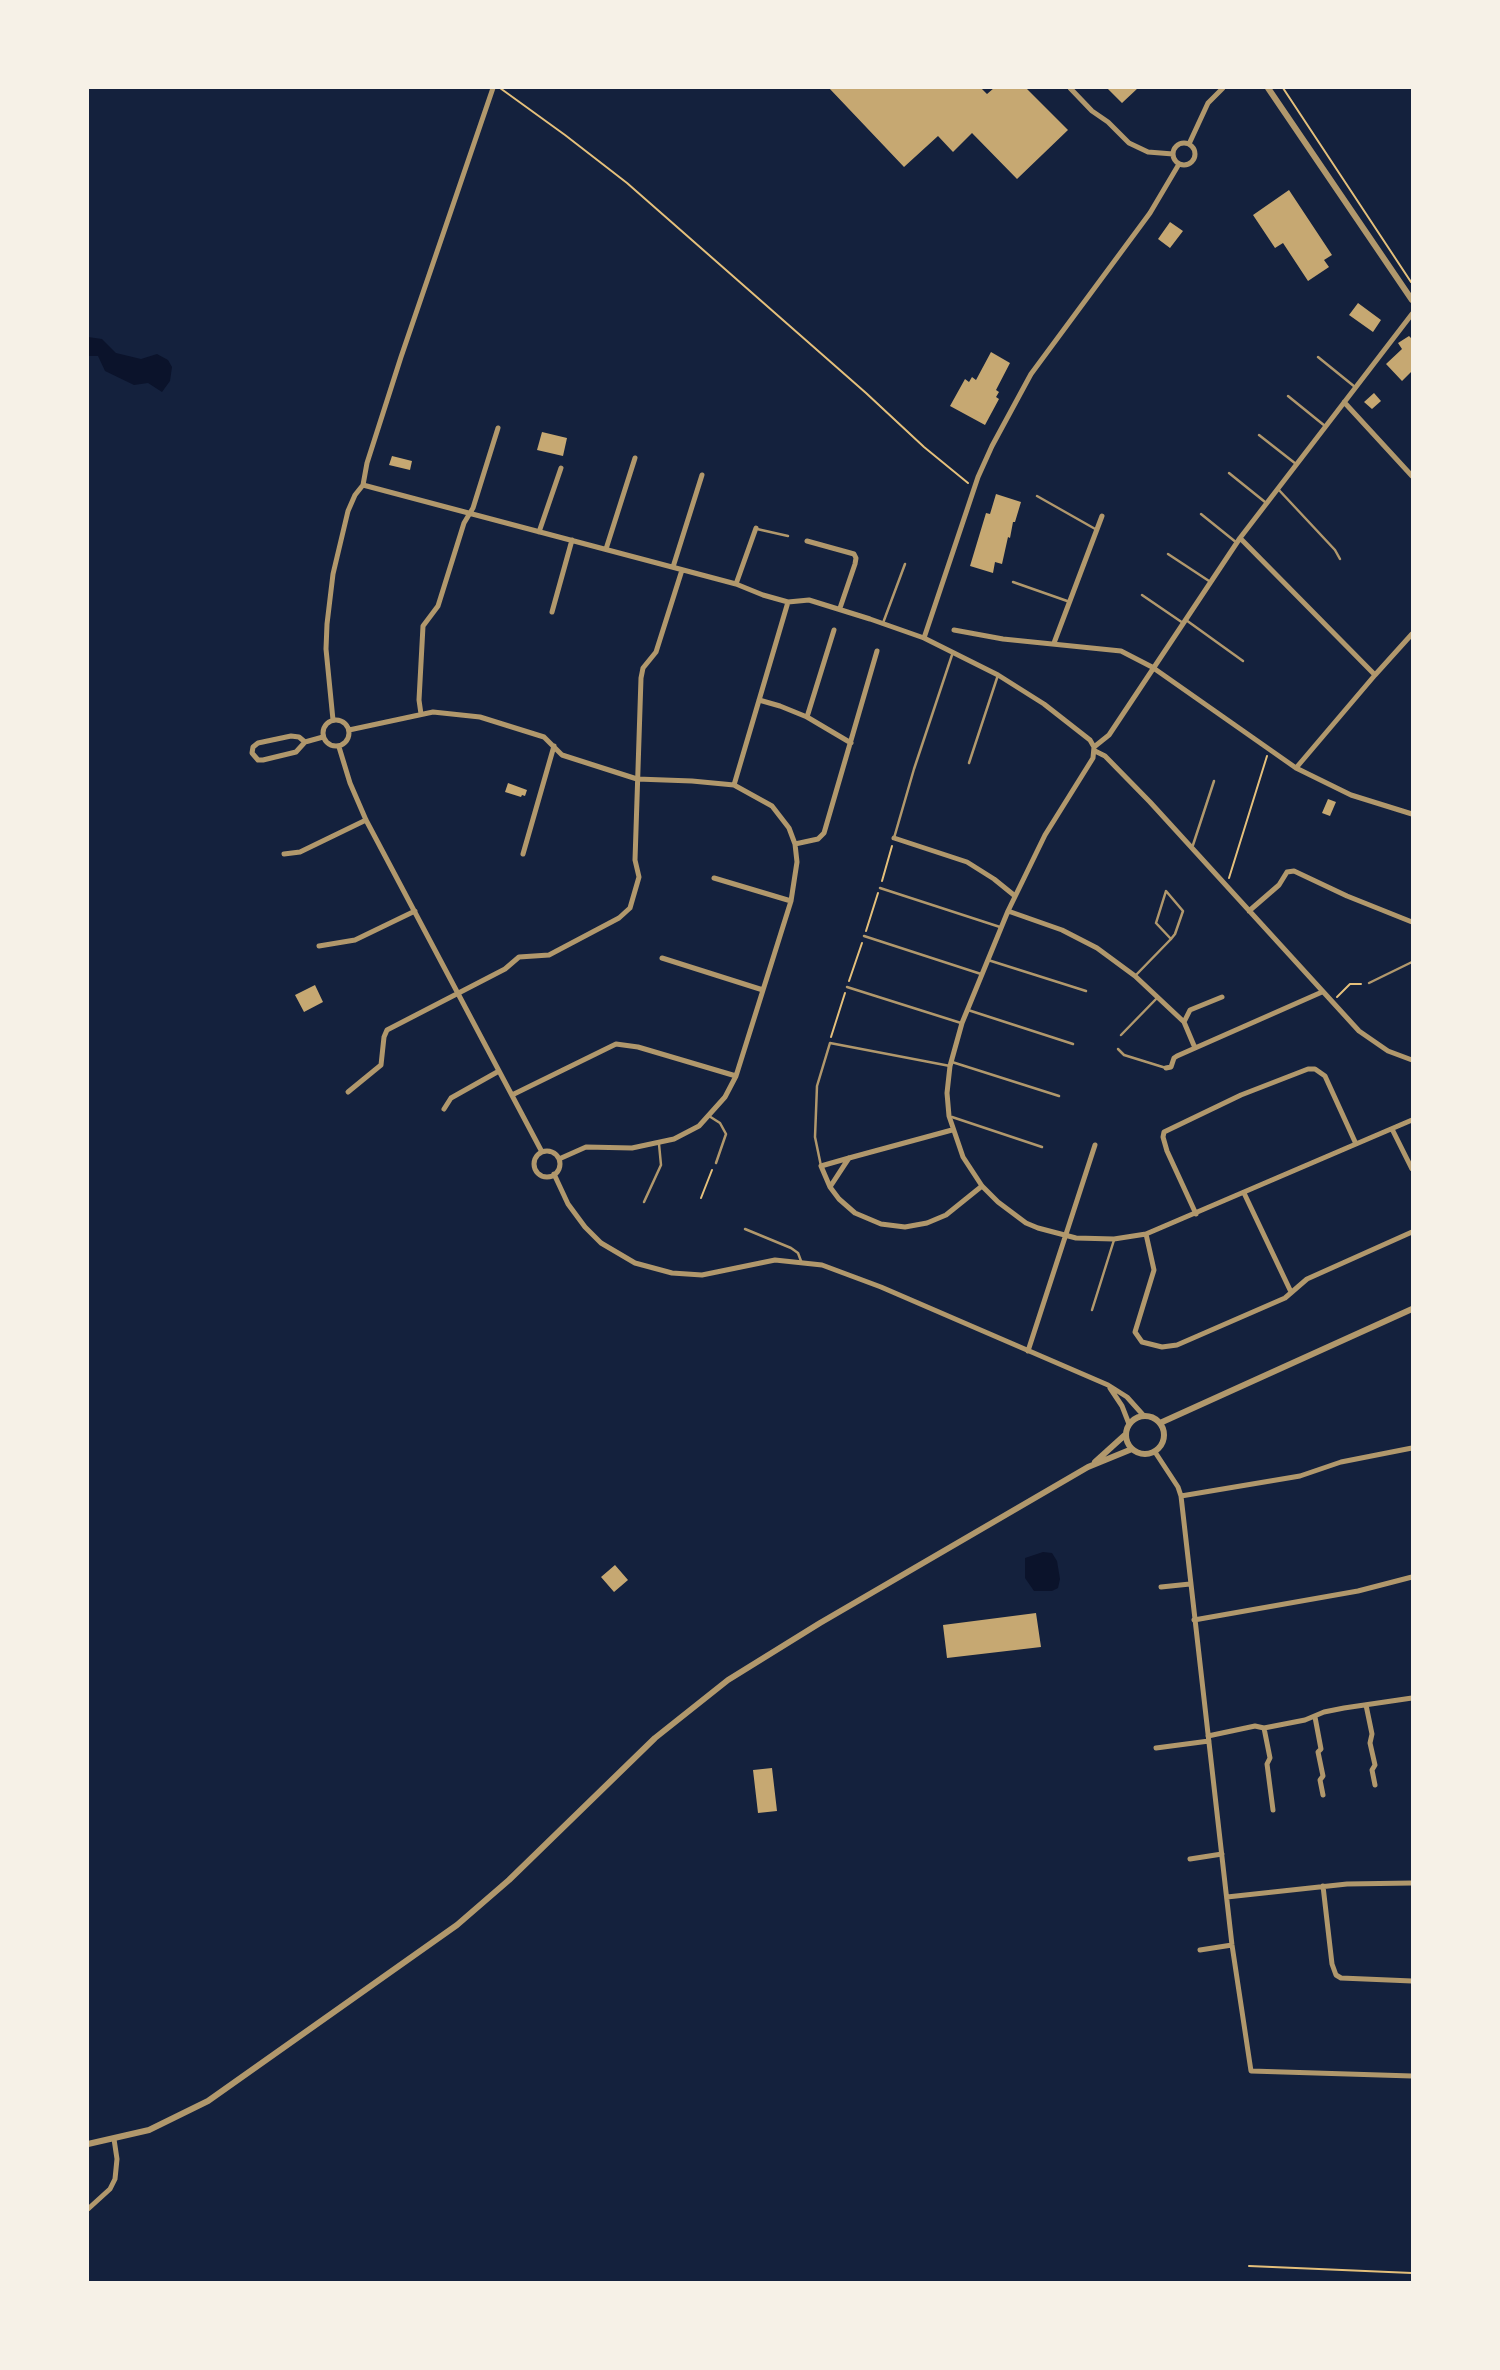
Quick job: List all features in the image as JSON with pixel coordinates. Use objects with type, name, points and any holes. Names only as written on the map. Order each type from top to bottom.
[{"type":"street","points":[[333,720],[326,649],[328,611],[333,574],[348,511],[363,485],[367,463],[493,88]]},
{"type":"street","points":[[1070,88],[1129,143],[1147,152],[1173,154]]},
{"type":"street","points":[[1189,144],[1208,103],[1223,88]]},
{"type":"street","points":[[1268,88],[1412,300]]},
{"type":"street","points":[[1173,154],[1177,145],[1183,142],[1189,144],[1195,153],[1193,160],[1187,165],[1179,164]]},
{"type":"street","points":[[1173,154],[1179,164]]},
{"type":"street","points":[[924,638],[992,446],[1031,374],[1150,213],[1179,164]]},
{"type":"street","points":[[1412,314],[1239,541],[1152,667],[1109,735],[1094,747],[1093,758],[1045,835],[1000,927],[962,1023],[950,1064],[947,1093],[952,1130],[963,1157],[982,1186],[998,1202],[1026,1223],[1065,1236],[1114,1239],[1146,1234],[1412,1121]]},
{"type":"street","points":[[1344,402],[1412,476]]},
{"type":"street","points":[[421,714],[423,626],[438,606],[498,428]]},
{"type":"street","points":[[606,549],[635,458]]},
{"type":"street","points":[[539,532],[561,468]]},
{"type":"street","points":[[673,567],[702,475]]},
{"type":"street","points":[[363,485],[736,584],[788,602],[809,600],[840,608],[924,638],[998,675],[1044,704],[1105,756],[1330,1002],[1371,1041],[1400,1057],[1412,1060]]},
{"type":"street","points":[[1054,643],[1102,516]]},
{"type":"street","points":[[736,584],[756,528]]},
{"type":"street","points":[[552,612],[572,540]]},
{"type":"street","points":[[807,541],[854,554],[856,558],[840,608]]},
{"type":"street","points":[[1239,541],[1374,675]]},
{"type":"street","points":[[348,1092],[381,1065],[387,1030],[505,969],[519,957],[550,955],[619,918],[630,908],[639,877],[635,860],[641,678],[643,668],[656,652],[682,570]]},
{"type":"street","points":[[734,785],[788,602]]},
{"type":"street","points":[[807,717],[834,630]]},
{"type":"street","points":[[954,630],[1003,639],[1121,651],[1152,667],[1296,768],[1351,795],[1412,814]]},
{"type":"street","points":[[1296,768],[1412,634]]},
{"type":"street","points":[[795,844],[818,839],[824,833],[877,651]]},
{"type":"street","points":[[759,701],[807,717],[851,743]]},
{"type":"street","points":[[349,730],[421,714],[451,713],[480,717],[544,737],[562,755],[637,779],[734,785],[765,801],[779,813],[789,828],[795,844],[797,862],[791,901],[736,1076],[725,1097],[709,1116],[687,1134],[659,1144],[632,1148],[586,1147],[559,1158]]},
{"type":"street","points":[[333,720],[343,722],[349,730],[348,740],[339,747],[329,745],[323,737],[325,727],[333,720]]},
{"type":"street","points":[[305,742],[299,737],[291,736],[258,743],[253,747],[252,753],[258,760],[263,760],[296,752],[305,742],[323,737]]},
{"type":"street","points":[[523,855],[554,746]]},
{"type":"street","points":[[339,747],[366,820],[542,1152]]},
{"type":"street","points":[[284,854],[300,852],[366,820]]},
{"type":"street","points":[[894,838],[967,862],[1015,896]]},
{"type":"street","points":[[1249,911],[1279,885],[1287,872],[1294,872],[1412,922]]},
{"type":"street","points":[[714,878],[791,901]]},
{"type":"street","points":[[319,946],[342,944],[363,937],[415,911]]},
{"type":"street","points":[[1008,911],[1084,940],[1135,976],[1184,1022],[1195,1048]]},
{"type":"street","points":[[662,958],[763,990]]},
{"type":"street","points":[[1166,1068],[1171,1067],[1174,1058],[1322,992]]},
{"type":"street","points":[[1184,1022],[1189,1010],[1222,997]]},
{"type":"street","points":[[512,1095],[616,1044],[736,1076]]},
{"type":"street","points":[[1196,1214],[1167,1151],[1164,1132],[1241,1095],[1308,1069],[1315,1069],[1325,1076],[1356,1144]]},
{"type":"street","points":[[444,1109],[451,1098],[499,1071]]},
{"type":"street","points":[[1392,1129],[1412,1169]]},
{"type":"street","points":[[952,1130],[821,1166],[839,1199],[855,1213],[881,1224],[905,1227],[928,1223],[946,1215],[982,1186]]},
{"type":"street","points":[[1028,1351],[1095,1145]]},
{"type":"street","points":[[542,1152],[552,1152],[559,1158],[559,1166],[554,1174],[544,1176],[535,1170],[534,1159],[542,1152]]},
{"type":"street","points":[[830,1186],[849,1158]]},
{"type":"street","points":[[554,1174],[568,1203],[592,1234],[624,1258],[672,1273],[702,1275],[773,1260],[822,1265],[851,1274],[1108,1385],[1121,1392],[1144,1416]]},
{"type":"street","points":[[1244,1194],[1291,1292]]},
{"type":"street","points":[[1146,1234],[1154,1270],[1135,1332],[1139,1339],[1148,1345],[1162,1347],[1177,1345],[1285,1298],[1307,1279],[1412,1232]]},
{"type":"street","points":[[1160,1423],[1412,1309]]},
{"type":"street","points":[[1108,1385],[1122,1406],[1129,1424]]},
{"type":"street","points":[[88,2144],[149,2130],[208,2101],[457,1925],[496,1893],[655,1738],[728,1680],[820,1623],[1088,1467],[1120,1442],[1129,1424],[1138,1417],[1153,1417],[1160,1423],[1164,1439],[1155,1452],[1143,1454],[1132,1449],[1127,1443],[1126,1434]]},
{"type":"street","points":[[1181,1496],[1300,1476],[1341,1462],[1412,1448]]},
{"type":"street","points":[[1088,1467],[1132,1449]]},
{"type":"street","points":[[1155,1452],[1181,1496],[1227,1897],[1251,2071],[1412,2076]]},
{"type":"street","points":[[1194,1620],[1358,1591],[1412,1577]]},
{"type":"street","points":[[1161,1587],[1190,1584]]},
{"type":"street","points":[[1156,1748],[1209,1739],[1255,1726],[1264,1728],[1315,1717],[1324,1712],[1412,1698]]},
{"type":"street","points":[[1366,1705],[1372,1734],[1370,1743],[1375,1785]]},
{"type":"street","points":[[1315,1717],[1321,1749],[1318,1752],[1324,1795]]},
{"type":"street","points":[[1264,1728],[1270,1758],[1267,1764],[1273,1810]]},
{"type":"street","points":[[1190,1859],[1222,1854]]},
{"type":"street","points":[[1227,1897],[1322,1886],[1412,1883]]},
{"type":"street","points":[[1322,1886],[1332,1964],[1336,1975],[1341,1978],[1412,1981]]},
{"type":"street","points":[[1200,1950],[1233,1945]]},
{"type":"street","points":[[88,2209],[110,2189],[115,2179],[117,2159],[114,2139]]},
{"type":"lane","points":[[1318,357],[1355,387]]},
{"type":"lane","points":[[1287,396],[1325,426]]},
{"type":"lane","points":[[1259,435],[1296,464]]},
{"type":"lane","points":[[1229,473],[1268,504]]},
{"type":"lane","points":[[1279,489],[1335,550],[1340,559]]},
{"type":"lane","points":[[1037,496],[1097,530]]},
{"type":"lane","points":[[1200,514],[1239,541]]},
{"type":"lane","points":[[756,528],[788,536]]},
{"type":"lane","points":[[1168,554],[1210,582]]},
{"type":"lane","points":[[883,623],[905,564]]},
{"type":"lane","points":[[1013,582],[1070,602]]},
{"type":"lane","points":[[1142,596],[1243,661]]},
{"type":"lane","points":[[894,838],[953,651]]},
{"type":"lane","points":[[969,763],[998,675]]},
{"type":"lane","points":[[1192,849],[1214,781]]},
{"type":"lane","points":[[880,888],[1000,927]]},
{"type":"lane","points":[[1135,976],[1171,939],[1183,911],[1166,891],[1156,923],[1171,939]]},
{"type":"lane","points":[[864,936],[981,974]]},
{"type":"lane","points":[[988,960],[1086,991]]},
{"type":"lane","points":[[1369,983],[1412,962]]},
{"type":"lane","points":[[847,987],[962,1023]]},
{"type":"lane","points":[[1121,1035],[1158,997]]},
{"type":"lane","points":[[968,1010],[1073,1044]]},
{"type":"lane","points":[[821,1166],[815,1137],[817,1086],[830,1043],[950,1064],[1059,1096]]},
{"type":"lane","points":[[1118,1049],[1124,1055],[1166,1068]]},
{"type":"lane","points":[[709,1116],[720,1123],[726,1134],[716,1163]]},
{"type":"lane","points":[[949,1116],[1042,1147]]},
{"type":"lane","points":[[644,1202],[661,1165],[659,1144]]},
{"type":"lane","points":[[744,1229],[791,1248],[798,1253],[801,1261]]},
{"type":"lane","points":[[1092,1310],[1114,1239]]},
{"type":"path","points":[[500,88],[627,183],[856,384],[923,447],[975,488]]},
{"type":"path","points":[[1283,88],[1412,285]]},
{"type":"path","points":[[1226,887],[1269,748]]},
{"type":"path","points":[[1330,1002],[1350,984],[1369,983]]},
{"type":"path","points":[[701,1198],[716,1163]]},
{"type":"path","points":[[1249,2266],[1412,2273]]},
{"type":"water","points":[[88,337],[102,339],[116,353],[141,359],[157,354],[168,360],[172,367],[170,381],[162,392],[148,383],[134,385],[105,371],[98,356],[88,356]]},
{"type":"water","points":[[1043,1552],[1052,1553],[1057,1561],[1060,1579],[1058,1588],[1052,1591],[1034,1591],[1025,1578],[1025,1558]]},
{"type":"building","points":[[829,88],[981,88],[987,94],[994,88],[1026,88],[1068,130],[1017,179],[972,133],[953,152],[938,136],[904,167]]},
{"type":"building","points":[[1107,88],[1138,88],[1122,103]]},
{"type":"building","points":[[1289,190],[1332,255],[1324,260],[1329,267],[1308,281],[1283,243],[1275,248],[1253,215]]},
{"type":"building","points":[[1170,222],[1183,231],[1170,248],[1158,239]]},
{"type":"building","points":[[1358,303],[1381,320],[1373,332],[1349,315]]},
{"type":"building","points":[[1409,336],[1412,339],[1412,371],[1402,381],[1386,364],[1402,349],[1398,343]]},
{"type":"building","points":[[991,352],[1010,363],[996,390],[999,392],[996,397],[999,399],[985,425],[950,406],[965,379],[969,382],[972,377],[976,380]]},
{"type":"building","points":[[1374,393],[1381,401],[1372,409],[1364,402]]},
{"type":"building","points":[[542,432],[567,438],[563,456],[537,450]]},
{"type":"building","points":[[392,456],[412,461],[410,470],[389,465]]},
{"type":"building","points":[[996,494],[1021,502],[1010,538],[1008,537],[1002,564],[995,562],[993,573],[970,566],[986,513],[990,514]]},
{"type":"building","points":[[508,783],[527,790],[525,796],[505,792]]},
{"type":"building","points":[[1328,799],[1336,802],[1330,816],[1322,813]]},
{"type":"building","points":[[315,985],[323,1002],[304,1012],[295,995]]},
{"type":"building","points":[[615,1565],[628,1580],[614,1592],[601,1577]]},
{"type":"building","points":[[1036,1613],[1041,1647],[947,1658],[943,1625]]},
{"type":"building","points":[[772,1768],[777,1811],[758,1813],[753,1770]]}]
